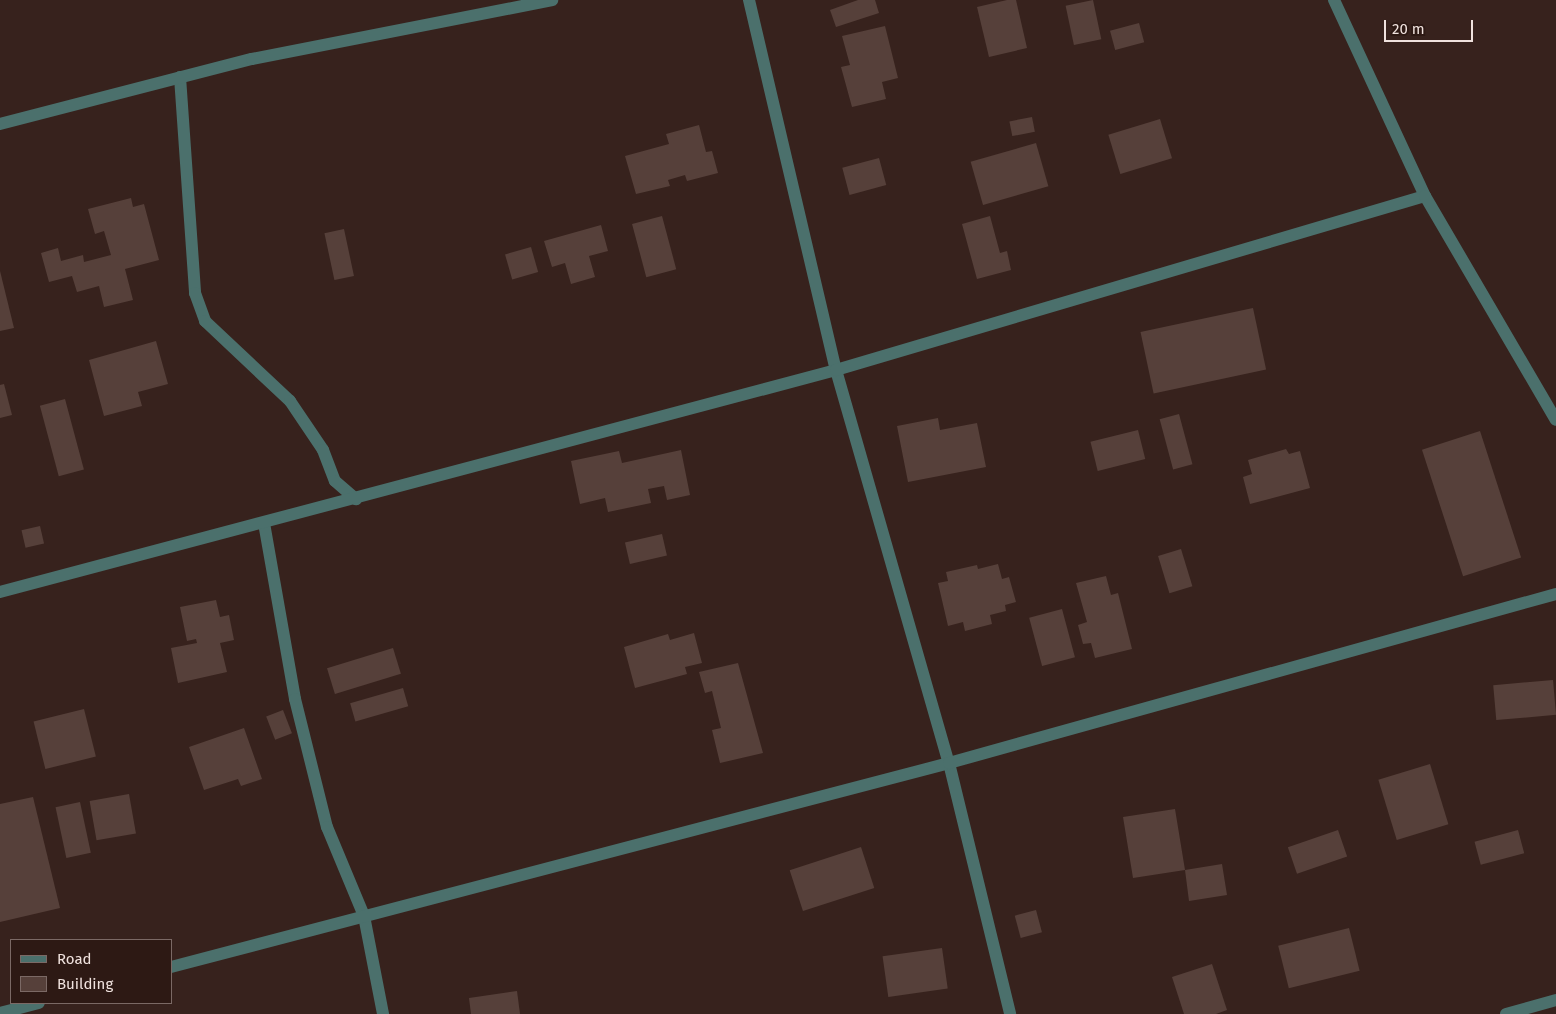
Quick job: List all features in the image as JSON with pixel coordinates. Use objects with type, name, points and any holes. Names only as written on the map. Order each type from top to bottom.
[{"type":"street","points":[[0,124],[252,59],[552,0]]},
{"type":"street","points":[[749,0],[836,370],[949,763],[1010,1014]]},
{"type":"street","points":[[1334,0],[1425,196],[1556,420]]},
{"type":"street","points":[[180,77],[195,293],[205,321],[290,401],[324,450],[335,481],[356,499]]},
{"type":"street","points":[[0,592],[836,370],[1425,196]]},
{"type":"street","points":[[264,523],[295,700],[327,827],[364,916],[382,1014]]},
{"type":"street","points":[[172,967],[949,763],[1556,594]]},
{"type":"street","points":[[1506,1014],[1556,1000]]},
{"type":"street","points":[[0,1013],[35,1004]]},
{"type":"building","points":[[858,0],[875,0],[879,13],[836,27],[830,10]]},
{"type":"building","points":[[1007,0],[1016,0],[1027,48],[989,57],[977,7]]},
{"type":"building","points":[[1093,0],[1101,39],[1074,45],[1066,6]]},
{"type":"building","points":[[1139,23],[1144,42],[1115,50],[1110,31]]},
{"type":"building","points":[[885,26],[898,78],[882,82],[886,99],[852,107],[841,67],[850,65],[842,36]]},
{"type":"building","points":[[1032,117],[1035,132],[1012,136],[1009,121]]},
{"type":"building","points":[[1160,119],[1172,158],[1120,174],[1108,135]]},
{"type":"building","points":[[699,125],[706,152],[712,151],[718,173],[687,181],[685,175],[668,180],[670,186],[636,194],[625,156],[669,144],[666,134]]},
{"type":"building","points":[[1036,143],[1048,186],[983,205],[971,162]]},
{"type":"building","points":[[879,158],[886,185],[850,195],[842,168]]},
{"type":"building","points":[[131,198],[133,207],[144,204],[159,260],[125,269],[133,300],[104,307],[99,286],[77,292],[72,276],[49,282],[41,253],[58,248],[61,261],[83,255],[84,262],[111,255],[104,231],[95,234],[88,209]]},
{"type":"building","points":[[662,216],[676,269],[646,277],[632,224]]},
{"type":"building","points":[[990,216],[1000,253],[1007,251],[1011,270],[977,279],[962,224]]},
{"type":"building","points":[[601,225],[608,251],[589,256],[595,277],[571,284],[565,263],[552,267],[544,241]]},
{"type":"building","points":[[344,229],[354,276],[334,280],[324,233]]},
{"type":"building","points":[[531,247],[538,272],[512,279],[505,254]]},
{"type":"building","points":[[0,271],[14,328],[0,331]]},
{"type":"building","points":[[1253,308],[1266,370],[1154,394],[1141,332]]},
{"type":"building","points":[[156,341],[168,384],[138,392],[142,406],[104,416],[89,360]]},
{"type":"building","points":[[4,384],[12,415],[0,418],[0,385]]},
{"type":"building","points":[[65,399],[84,470],[59,476],[40,406]]},
{"type":"building","points":[[1179,414],[1192,464],[1173,469],[1160,419]]},
{"type":"building","points":[[938,418],[940,430],[977,423],[986,467],[908,482],[897,426]]},
{"type":"building","points":[[1138,430],[1145,459],[1098,471],[1090,442]]},
{"type":"building","points":[[1480,431],[1521,557],[1463,576],[1422,450]]},
{"type":"building","points":[[1286,449],[1289,454],[1300,451],[1310,488],[1250,504],[1243,477],[1252,474],[1248,460]]},
{"type":"building","points":[[681,450],[690,495],[667,500],[664,486],[648,489],[651,503],[608,512],[605,498],[580,504],[571,461],[619,451],[622,463]]},
{"type":"building","points":[[40,526],[44,544],[26,548],[21,530]]},
{"type":"building","points":[[662,534],[667,555],[630,564],[625,543]]},
{"type":"building","points":[[1181,549],[1192,586],[1169,593],[1158,556]]},
{"type":"building","points":[[998,564],[1002,579],[1009,577],[1016,602],[1005,605],[1006,611],[990,615],[992,624],[965,631],[963,622],[948,626],[938,583],[948,581],[946,572],[977,565],[978,569]]},
{"type":"building","points":[[1106,576],[1111,595],[1118,593],[1132,649],[1095,658],[1091,643],[1083,644],[1078,625],[1087,622],[1076,583]]},
{"type":"building","points":[[216,600],[220,617],[229,615],[234,640],[220,643],[227,672],[178,683],[171,648],[197,643],[196,639],[187,641],[180,607]]},
{"type":"building","points":[[1062,609],[1075,657],[1042,666],[1029,618]]},
{"type":"building","points":[[694,633],[702,663],[685,667],[687,674],[635,688],[624,647],[668,634],[670,640]]},
{"type":"building","points":[[393,648],[401,674],[335,694],[327,668]]},
{"type":"building","points":[[738,663],[763,753],[720,763],[712,730],[721,728],[712,691],[705,693],[699,672]]},
{"type":"building","points":[[1553,680],[1556,715],[1496,720],[1493,685]]},
{"type":"building","points":[[403,688],[408,706],[355,721],[350,703]]},
{"type":"building","points":[[84,709],[96,757],[45,769],[34,722]]},
{"type":"building","points":[[283,710],[292,733],[275,740],[266,716]]},
{"type":"building","points":[[244,728],[262,779],[241,786],[238,779],[204,790],[189,747]]},
{"type":"building","points":[[1430,764],[1448,824],[1397,840],[1378,780]]},
{"type":"building","points":[[129,794],[136,833],[97,840],[90,801]]},
{"type":"building","points":[[33,797],[60,908],[0,922],[0,804]]},
{"type":"building","points":[[80,802],[91,853],[66,858],[56,807]]},
{"type":"building","points":[[1175,809],[1185,870],[1133,878],[1123,817]]},
{"type":"building","points":[[1338,830],[1347,856],[1297,874],[1288,847]]},
{"type":"building","points":[[1518,830],[1524,853],[1481,865],[1475,842]]},
{"type":"building","points":[[861,847],[874,888],[803,911],[790,870]]},
{"type":"building","points":[[1222,864],[1227,895],[1189,901],[1185,870]]},
{"type":"building","points":[[1036,910],[1042,932],[1021,938],[1015,916]]},
{"type":"building","points":[[1349,928],[1360,971],[1289,988],[1278,946]]},
{"type":"building","points":[[942,948],[948,989],[888,997],[883,956]]},
{"type":"building","points":[[1212,964],[1227,1010],[1216,1014],[1184,1014],[1172,977]]},
{"type":"building","points":[[517,991],[520,1014],[471,1014],[469,998]]}]
